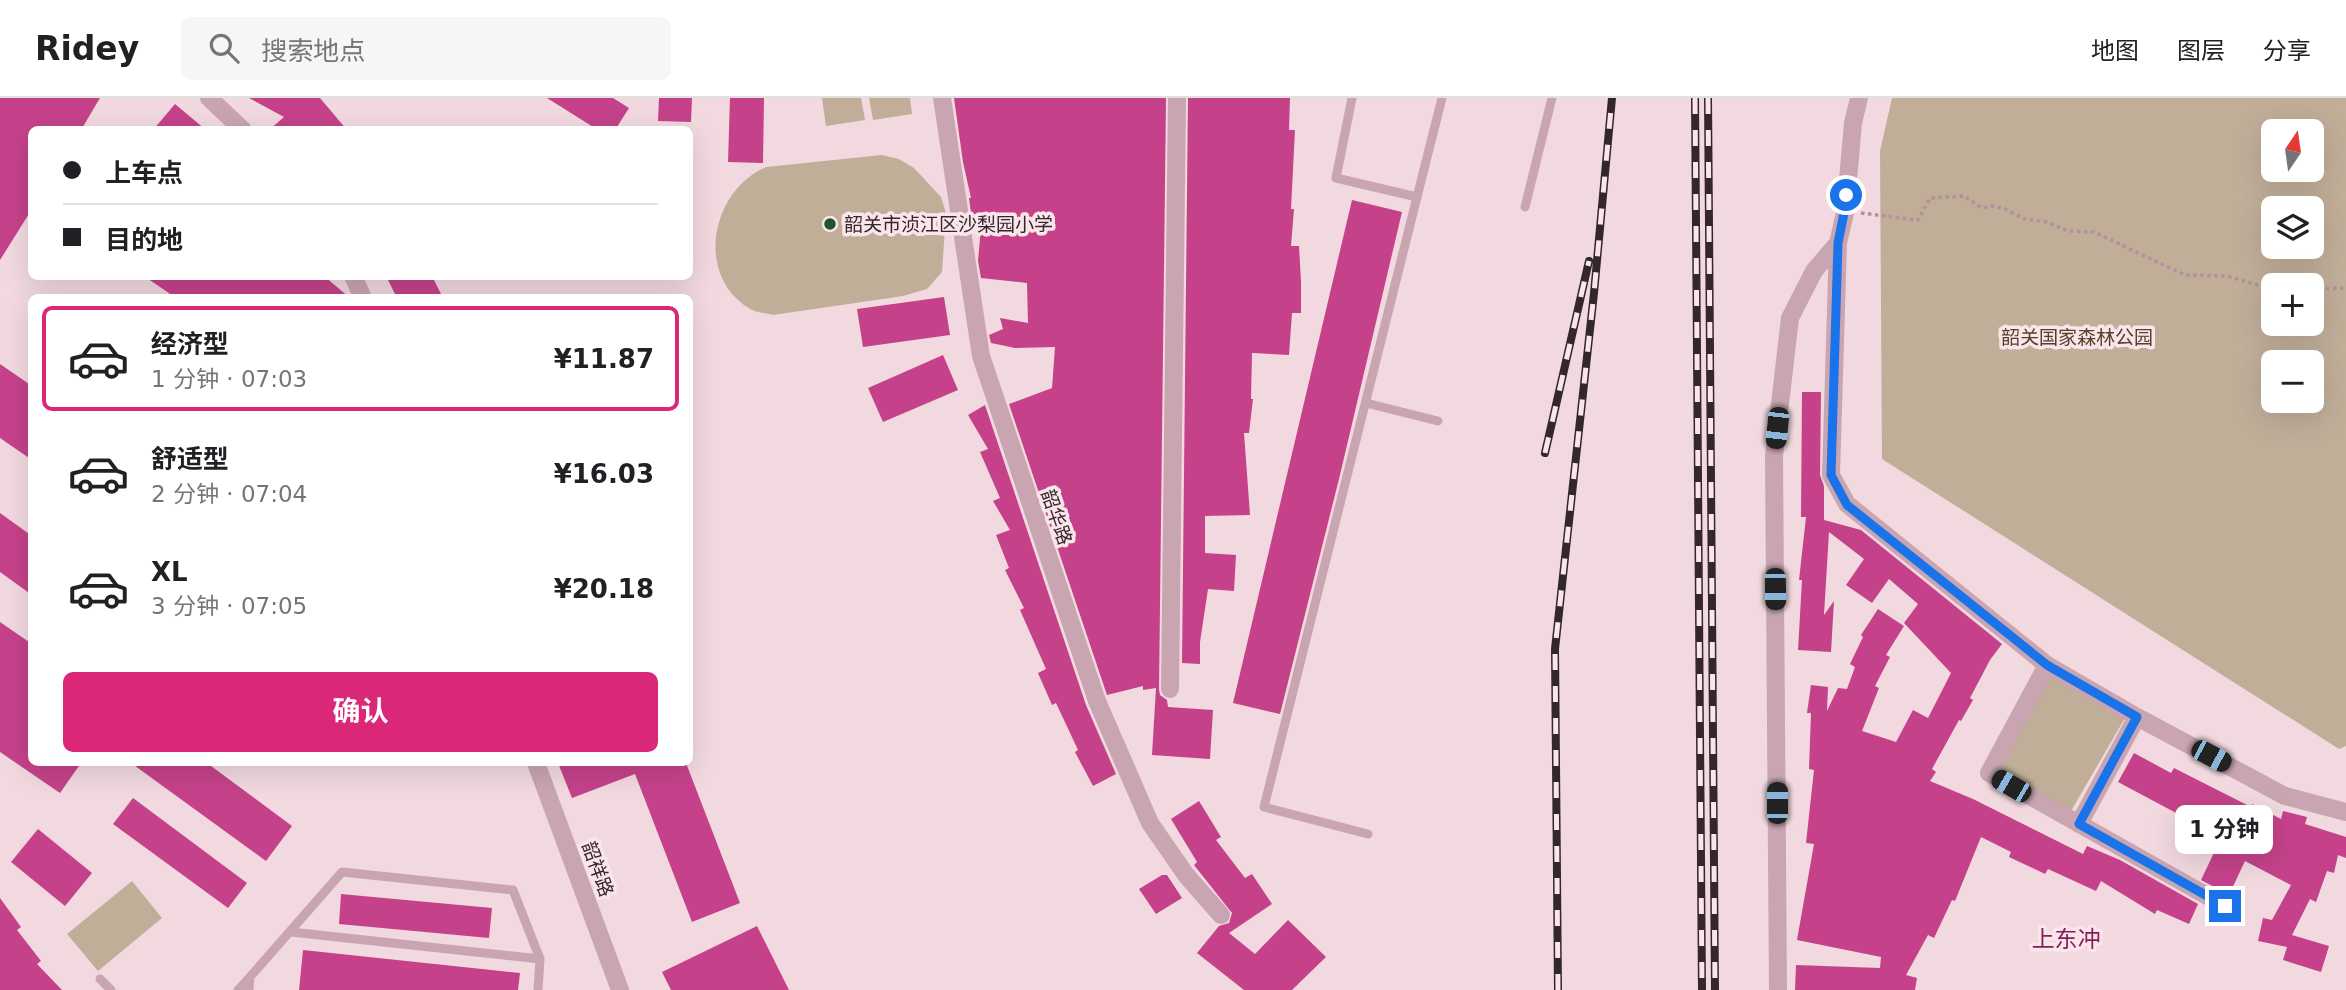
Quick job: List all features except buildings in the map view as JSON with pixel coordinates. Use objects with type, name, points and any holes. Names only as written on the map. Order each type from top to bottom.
[{"type":"street","points":[[209,98],[239,126]]},
{"type":"street","name":"韶华路","points":[[942,98],[981,356],[1093,688],[1150,823],[1186,875],[1221,915]]},
{"type":"street","points":[[1170,690],[1177,98]]},
{"type":"street","points":[[1859,98],[1853,123],[1844,213],[1838,243],[1831,475],[1847,505],[2047,665],[2137,717],[2285,796],[2346,812]]},
{"type":"street","points":[[1778,990],[1774,456],[1790,317],[1814,271],[1838,243]]},
{"type":"street","points":[[2047,665],[1989,773],[2225,906]]},
{"type":"street","points":[[2079,824],[2137,717]]},
{"type":"street","name":"韶祥路","points":[[537,766],[620,990]]},
{"type":"lane","points":[[1352,98],[1336,178],[1417,197]]},
{"type":"lane","points":[[1368,834],[1264,807],[1442,98]]},
{"type":"lane","points":[[1525,207],[1552,98]]},
{"type":"lane","points":[[1366,403],[1438,421]]},
{"type":"lane","points":[[238,990],[342,872],[513,890],[540,959],[538,990]]},
{"type":"lane","points":[[290,932],[540,959]]},
{"type":"lane","points":[[249,990],[250,977]]},
{"type":"lane","points":[[100,979],[111,990]]},
{"type":"path","points":[[1844,213],[1918,220],[1930,198],[1964,196],[1982,208],[1992,206],[2006,209],[2025,219],[2047,222],[2068,231],[2094,232],[2185,275],[2227,276],[2261,285]]},
{"type":"path","points":[[2324,289],[2346,288]]},
{"type":"green space","points":[[822,98],[861,98],[865,120],[826,126]]},
{"type":"green space","points":[[869,98],[910,98],[912,114],[873,120]]},
{"type":"green space","name":"韶关国家森林公园","points":[[1892,98],[2346,98],[2346,746],[2339,749],[1882,459],[1880,151]]},
{"type":"green space","points":[[882,155],[899,159],[914,168],[941,197],[946,213],[942,272],[927,289],[903,296],[773,315],[752,310],[734,296],[722,278],[716,257],[716,236],[722,214],[732,195],[747,179],[766,167]]},
{"type":"green space","points":[[2050,676],[2125,718],[2071,811],[1997,768]]},
{"type":"green space","points":[[132,881],[162,918],[98,971],[67,934]]},
{"type":"railway","points":[[1558,990],[1555,649],[1594,293],[1612,98]]},
{"type":"railway","points":[[1695,98],[1702,990]]},
{"type":"railway","points":[[1708,98],[1715,990]]},
{"type":"railway","points":[[1545,453],[1589,261]]},
{"type":"place","name":"韶关市浈江区沙梨园小学","points":[[830,224]]},
{"type":"district","name":"上东冲","points":[[2066,939]]},
{"type":"route","points":[[1846,195],[1838,243],[1831,475],[1847,505],[2047,665],[2137,717],[2079,824],[2225,906]]}]
